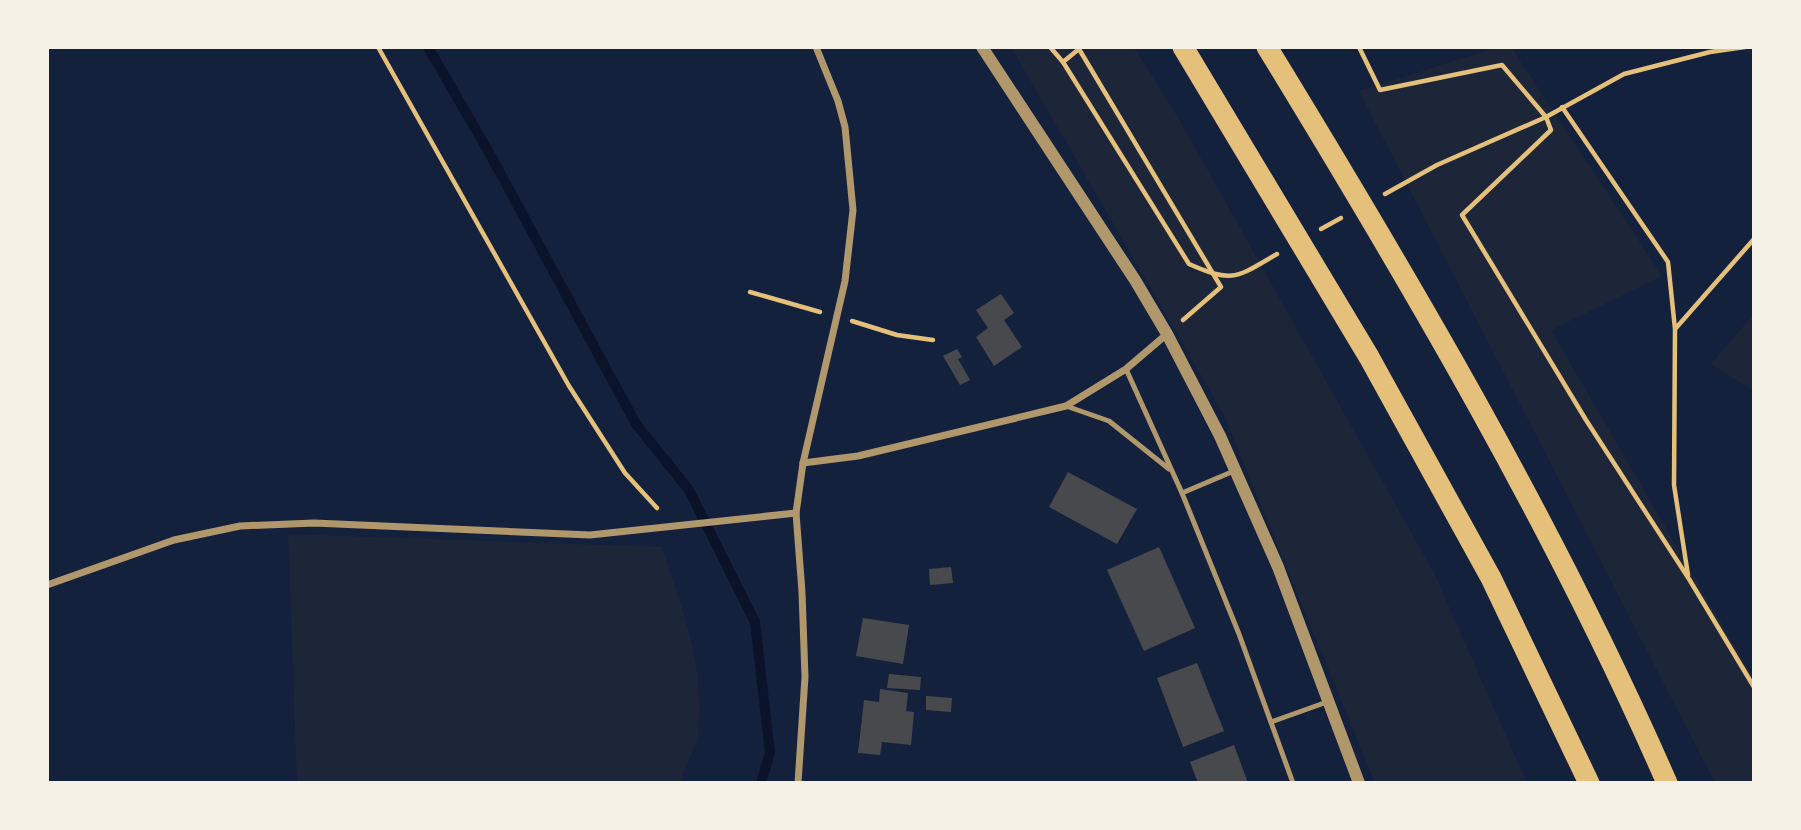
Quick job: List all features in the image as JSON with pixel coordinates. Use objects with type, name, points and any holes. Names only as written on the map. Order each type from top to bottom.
[{"type":"highway","points":[[1183,47],[1369,357],[1491,578],[1589,783]]},
{"type":"highway","points":[[1268,47],[1389,247],[1543,523],[1628,694],[1667,783]]},
{"type":"street","points":[[798,783],[805,677],[796,513],[803,463],[845,281],[853,210],[845,127],[838,101],[816,47]]},
{"type":"street","points":[[982,47],[1135,280],[1167,334],[1220,436],[1278,567],[1359,783]]},
{"type":"street","points":[[803,463],[858,456],[1066,406],[1126,369],[1167,334]]},
{"type":"street","points":[[47,585],[174,540],[240,526],[314,523],[590,535],[796,513]]},
{"type":"lane","points":[[1126,369],[1182,493],[1239,634],[1293,783]]},
{"type":"lane","points":[[1066,406],[1109,421],[1172,471]]},
{"type":"lane","points":[[1182,493],[1236,470]]},
{"type":"lane","points":[[1271,722],[1329,701]]},
{"type":"path","points":[[378,47],[569,386],[625,473],[660,511],[663,529]]},
{"type":"path","points":[[1050,47],[1063,62],[1167,230]]},
{"type":"path","points":[[1359,47],[1380,90],[1502,65],[1546,117],[1551,130],[1462,215],[1586,421],[1689,579],[1754,687]]},
{"type":"path","points":[[1437,165],[1546,117],[1624,74],[1710,52],[1745,47]]},
{"type":"path","points":[[1063,62],[1079,49],[1222,287],[1167,334]]},
{"type":"path","points":[[1562,107],[1668,262],[1675,329],[1674,485],[1689,579]]},
{"type":"path","points":[[1675,329],[1754,239]]},
{"type":"shaded area","points":[[1011,47],[1134,47],[1180,121],[1434,573],[1527,783],[1375,783],[1223,413]]},
{"type":"shaded area","points":[[1498,47],[1511,47],[1662,276],[1551,330],[1754,679],[1754,783],[1715,783],[1359,91]]},
{"type":"shaded area","points":[[1754,314],[1754,391],[1711,364]]},
{"type":"shaded area","points":[[288,534],[662,547],[690,638],[700,708],[697,738],[679,783],[297,783]]},
{"type":"building","points":[[1001,294],[1014,313],[1004,320],[1022,347],[994,366],[976,337],[988,328],[976,310]]},
{"type":"building","points":[[957,349],[962,357],[958,359],[970,380],[960,385],[943,356]]},
{"type":"building","points":[[1068,472],[1137,509],[1117,544],[1049,507]]},
{"type":"building","points":[[1159,547],[1195,628],[1144,651],[1107,570]]},
{"type":"building","points":[[951,567],[953,583],[930,585],[929,569]]},
{"type":"building","points":[[863,618],[909,625],[903,664],[856,656]]},
{"type":"building","points":[[1197,663],[1224,731],[1183,747],[1157,678]]},
{"type":"building","points":[[889,674],[921,677],[920,690],[887,688]]},
{"type":"building","points":[[880,689],[908,693],[906,711],[914,712],[911,745],[882,742],[880,755],[858,753],[864,700],[879,702]]},
{"type":"building","points":[[926,696],[952,698],[951,712],[926,710]]},
{"type":"building","points":[[1234,745],[1248,783],[1198,783],[1190,762]]},
{"type":"waterway","points":[[428,47],[491,156],[636,424],[689,490],[755,622],[770,753],[761,783]]}]
